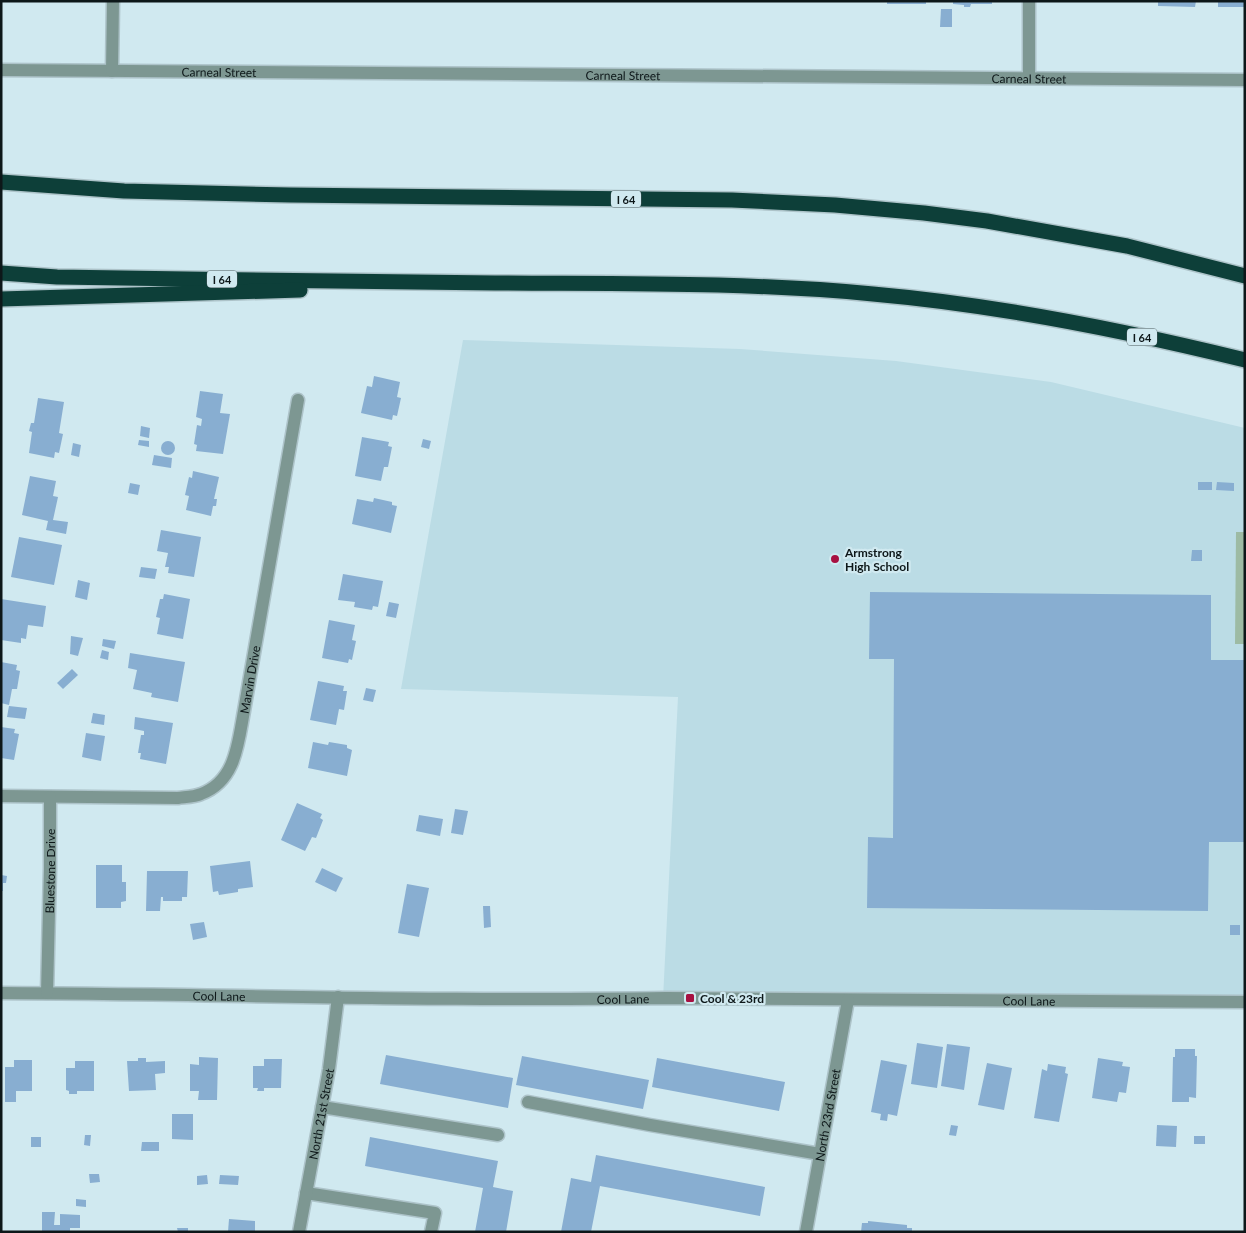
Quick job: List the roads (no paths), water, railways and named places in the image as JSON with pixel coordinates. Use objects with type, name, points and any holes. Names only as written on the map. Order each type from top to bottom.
[{"type":"highway","name":"I 64","points":[[1,182],[124,191],[290,195],[732,200],[835,205],[987,221],[1127,246],[1245,276]]},
{"type":"highway","name":"I 64","points":[[1,273],[58,277],[718,285],[815,289],[934,300],[1039,317],[1168,342],[1245,360]]},
{"type":"highway","points":[[1,299],[283,291],[442,282]]},
{"type":"street","points":[[112,71],[113,1]]},
{"type":"street","points":[[1029,1],[1029,78]]},
{"type":"street","name":"Carneal Street","points":[[1,70],[1245,80]]},
{"type":"street","name":"Marvin Drive","points":[[50,797],[178,798],[200,795],[214,788],[227,774],[234,760],[244,711],[298,400]]},
{"type":"street","points":[[1,796],[50,797]]},
{"type":"street","name":"Bluestone Drive","points":[[47,993],[50,797]]},
{"type":"street","name":"Cool Lane","points":[[1,993],[570,1000],[666,998],[1245,1002]]},
{"type":"street","name":"North 21st Street","points":[[299,1232],[329,1069],[338,997]]},
{"type":"street","name":"North 23rd Street","points":[[806,1232],[848,1000]]},
{"type":"street","points":[[528,1102],[820,1154]]},
{"type":"street","points":[[322,1107],[498,1135]]},
{"type":"street","points":[[306,1193],[435,1213],[431,1232]]},
{"type":"place","name":"Armstrong High School","points":[[835,559]]},
{"type":"place","name":"Cool & 23rd","points":[[690,998]]}]
